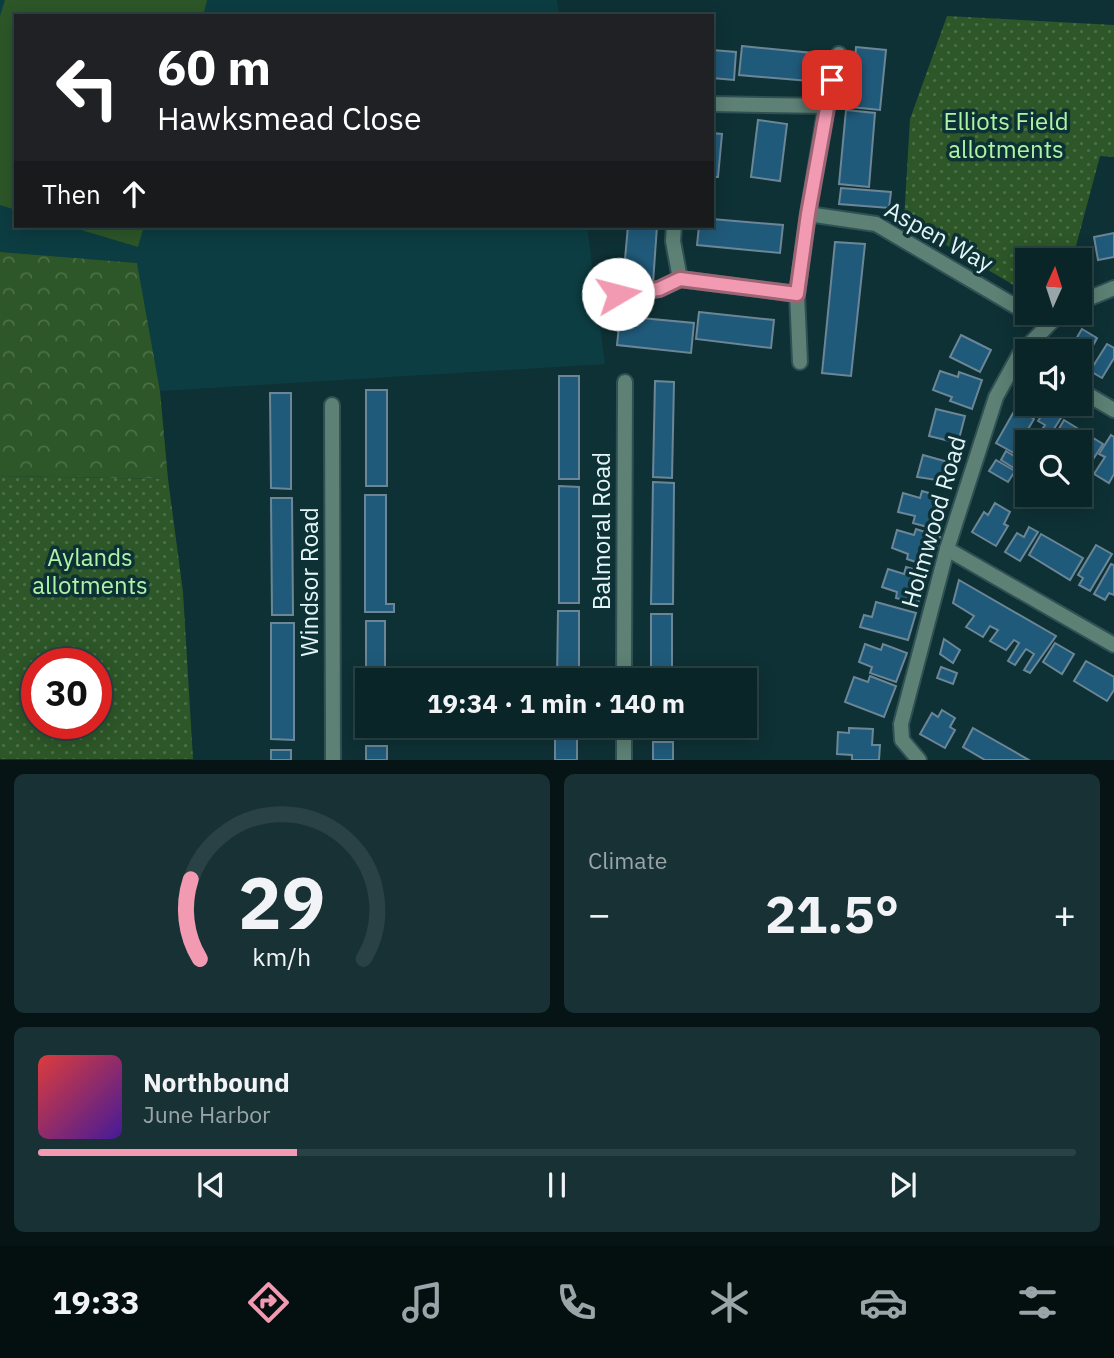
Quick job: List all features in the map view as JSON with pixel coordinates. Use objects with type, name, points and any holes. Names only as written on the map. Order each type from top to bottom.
[{"type":"street","points":[[800,362],[797,294],[826,106],[839,54]]},
{"type":"street","points":[[714,104],[826,106]]},
{"type":"street","name":"Aspen Way","points":[[808,214],[876,224],[1015,305]]},
{"type":"street","points":[[674,228],[673,241],[680,279]]},
{"type":"street","points":[[618,294],[659,289],[680,279],[797,294]]},
{"type":"street","points":[[1092,297],[1114,288]]},
{"type":"street","name":"Holmwood Road","points":[[919,760],[902,740],[901,724],[947,550],[996,397],[1015,369]]},
{"type":"street","name":"Balmoral Road","points":[[624,668],[625,382]]},
{"type":"street","points":[[1092,397],[1114,410]]},
{"type":"street","name":"Windsor Road","points":[[332,405],[333,760]]},
{"type":"street","points":[[947,550],[1114,645]]},
{"type":"street","points":[[624,738],[624,760]]},
{"type":"shaded area","points":[[0,0],[557,0],[559,14],[14,14],[14,228],[587,228],[605,364],[160,391],[137,263],[0,252]]},
{"type":"green space","points":[[5,0],[207,0],[204,14],[14,14],[14,209],[0,205],[0,16]]},
{"type":"green space","name":"Elliots Field allotments","points":[[947,16],[1114,25],[1114,157],[1100,156],[1075,248],[1015,248],[1015,286],[904,220],[910,119]]},
{"type":"green space","points":[[75,228],[143,228],[138,247]]},
{"type":"green space","points":[[0,252],[137,263],[160,391],[168,479],[0,476]]},
{"type":"green space","name":"Aylands allotments","points":[[0,476],[168,479],[183,592],[193,759],[0,759]]},
{"type":"building","points":[[742,46],[823,54],[821,82],[739,75]]},
{"type":"building","points":[[856,47],[886,50],[880,110],[851,107]]},
{"type":"building","points":[[714,50],[736,52],[734,80],[714,78]]},
{"type":"building","points":[[846,110],[875,113],[869,187],[839,184]]},
{"type":"building","points":[[758,120],[787,124],[780,181],[751,177]]},
{"type":"building","points":[[714,133],[722,134],[718,177],[714,177]]},
{"type":"building","points":[[841,188],[891,192],[889,208],[839,204]]},
{"type":"building","points":[[714,219],[783,225],[780,253],[697,245],[699,228],[714,228]]},
{"type":"building","points":[[628,228],[657,228],[653,283],[623,281]]},
{"type":"building","points":[[1114,233],[1114,257],[1098,260],[1094,237]]},
{"type":"building","points":[[835,242],[865,244],[851,376],[822,373]]},
{"type":"building","points":[[699,312],[774,320],[771,348],[696,339]]},
{"type":"building","points":[[620,316],[694,323],[691,353],[617,345]]},
{"type":"building","points":[[1082,329],[1097,338],[1092,347],[1092,339],[1076,339]]},
{"type":"building","points":[[961,335],[991,350],[980,372],[950,357]]},
{"type":"building","points":[[1107,344],[1114,348],[1114,358],[1102,378],[1092,372]]},
{"type":"building","points":[[940,371],[958,377],[959,372],[982,380],[972,409],[950,401],[952,397],[933,390]]},
{"type":"building","points":[[559,376],[579,376],[579,479],[559,479]]},
{"type":"building","points":[[655,381],[674,382],[672,478],[653,477]]},
{"type":"building","points":[[366,390],[387,390],[387,486],[366,486]]},
{"type":"building","points":[[270,393],[291,393],[291,489],[271,488]]},
{"type":"building","points":[[936,409],[965,416],[958,443],[929,436]]},
{"type":"building","points":[[1015,410],[1015,416],[1029,416],[1034,419],[1028,430],[1015,430],[1014,453],[996,443]]},
{"type":"building","points":[[1041,416],[1062,416],[1053,430],[1042,430],[1045,425],[1038,421]]},
{"type":"building","points":[[1064,420],[1080,430],[1058,430]]},
{"type":"building","points":[[1111,435],[1114,437],[1114,474],[1109,483],[1094,474],[1105,457],[1099,454]]},
{"type":"building","points":[[1092,437],[1103,444],[1092,461]]},
{"type":"building","points":[[1006,451],[1015,457],[1015,469],[1001,460]]},
{"type":"building","points":[[923,455],[955,464],[950,482],[917,477]]},
{"type":"building","points":[[996,460],[1015,471],[1008,482],[989,471]]},
{"type":"building","points":[[653,482],[674,483],[673,604],[651,604]]},
{"type":"building","points":[[559,486],[579,487],[579,603],[559,603]]},
{"type":"building","points":[[922,491],[947,498],[938,530],[913,523],[915,516],[898,512],[903,493],[920,498]]},
{"type":"building","points":[[365,495],[386,495],[386,604],[394,604],[394,612],[365,612]]},
{"type":"building","points":[[271,498],[292,498],[293,615],[272,615]]},
{"type":"building","points":[[995,503],[1010,512],[1004,524],[1008,526],[996,546],[972,532],[984,512],[988,515]]},
{"type":"building","points":[[1029,527],[1038,532],[1020,561],[1005,552],[1017,533],[1024,537]]},
{"type":"building","points":[[916,529],[940,537],[930,567],[907,559],[908,554],[892,548],[897,530],[914,535]]},
{"type":"building","points":[[1041,534],[1083,558],[1070,580],[1029,555]]},
{"type":"building","points":[[1096,545],[1112,554],[1090,591],[1079,585],[1083,578],[1078,575]]},
{"type":"building","points":[[1111,564],[1114,565],[1114,595],[1109,593],[1105,600],[1094,594]]},
{"type":"building","points":[[906,567],[927,573],[918,604],[896,598],[897,592],[882,587],[888,569],[904,574]]},
{"type":"building","points":[[959,580],[1056,636],[1030,673],[1024,670],[1034,654],[1026,649],[1015,665],[1008,661],[1019,643],[1014,640],[1006,650],[990,641],[998,630],[990,626],[983,637],[966,627],[974,616],[953,603]]},
{"type":"building","points":[[876,602],[916,613],[908,640],[860,627],[864,615],[872,617]]},
{"type":"building","points":[[558,611],[579,611],[579,668],[557,668]]},
{"type":"building","points":[[651,614],[672,614],[672,668],[651,668]]},
{"type":"building","points":[[366,621],[385,621],[385,668],[366,668]]},
{"type":"building","points":[[271,623],[294,623],[294,740],[271,739]]},
{"type":"building","points":[[944,639],[960,650],[953,663],[940,654]]},
{"type":"building","points":[[1055,643],[1074,654],[1062,674],[1043,662]]},
{"type":"building","points":[[865,644],[881,650],[883,644],[907,653],[896,682],[870,673],[872,667],[859,662]]},
{"type":"building","points":[[1086,661],[1114,677],[1114,690],[1107,701],[1074,681]]},
{"type":"building","points":[[941,667],[957,673],[953,684],[937,678]]},
{"type":"building","points":[[870,676],[896,686],[884,717],[845,702],[854,677],[868,682]]},
{"type":"building","points":[[942,710],[955,718],[950,727],[955,730],[945,748],[920,734],[932,713],[938,717]]},
{"type":"building","points":[[849,728],[873,729],[872,745],[880,745],[879,760],[852,760],[852,755],[837,754],[838,732],[849,733]]},
{"type":"building","points":[[973,728],[1029,760],[985,760],[963,747]]},
{"type":"building","points":[[555,738],[577,738],[577,760],[555,760]]},
{"type":"building","points":[[653,742],[673,742],[673,760],[653,760]]},
{"type":"building","points":[[366,746],[387,746],[387,760],[366,760]]},
{"type":"building","points":[[271,750],[291,750],[291,760],[271,760]]},
{"type":"route","points":[[618,294],[659,289],[680,279],[797,294],[832,80]]}]
